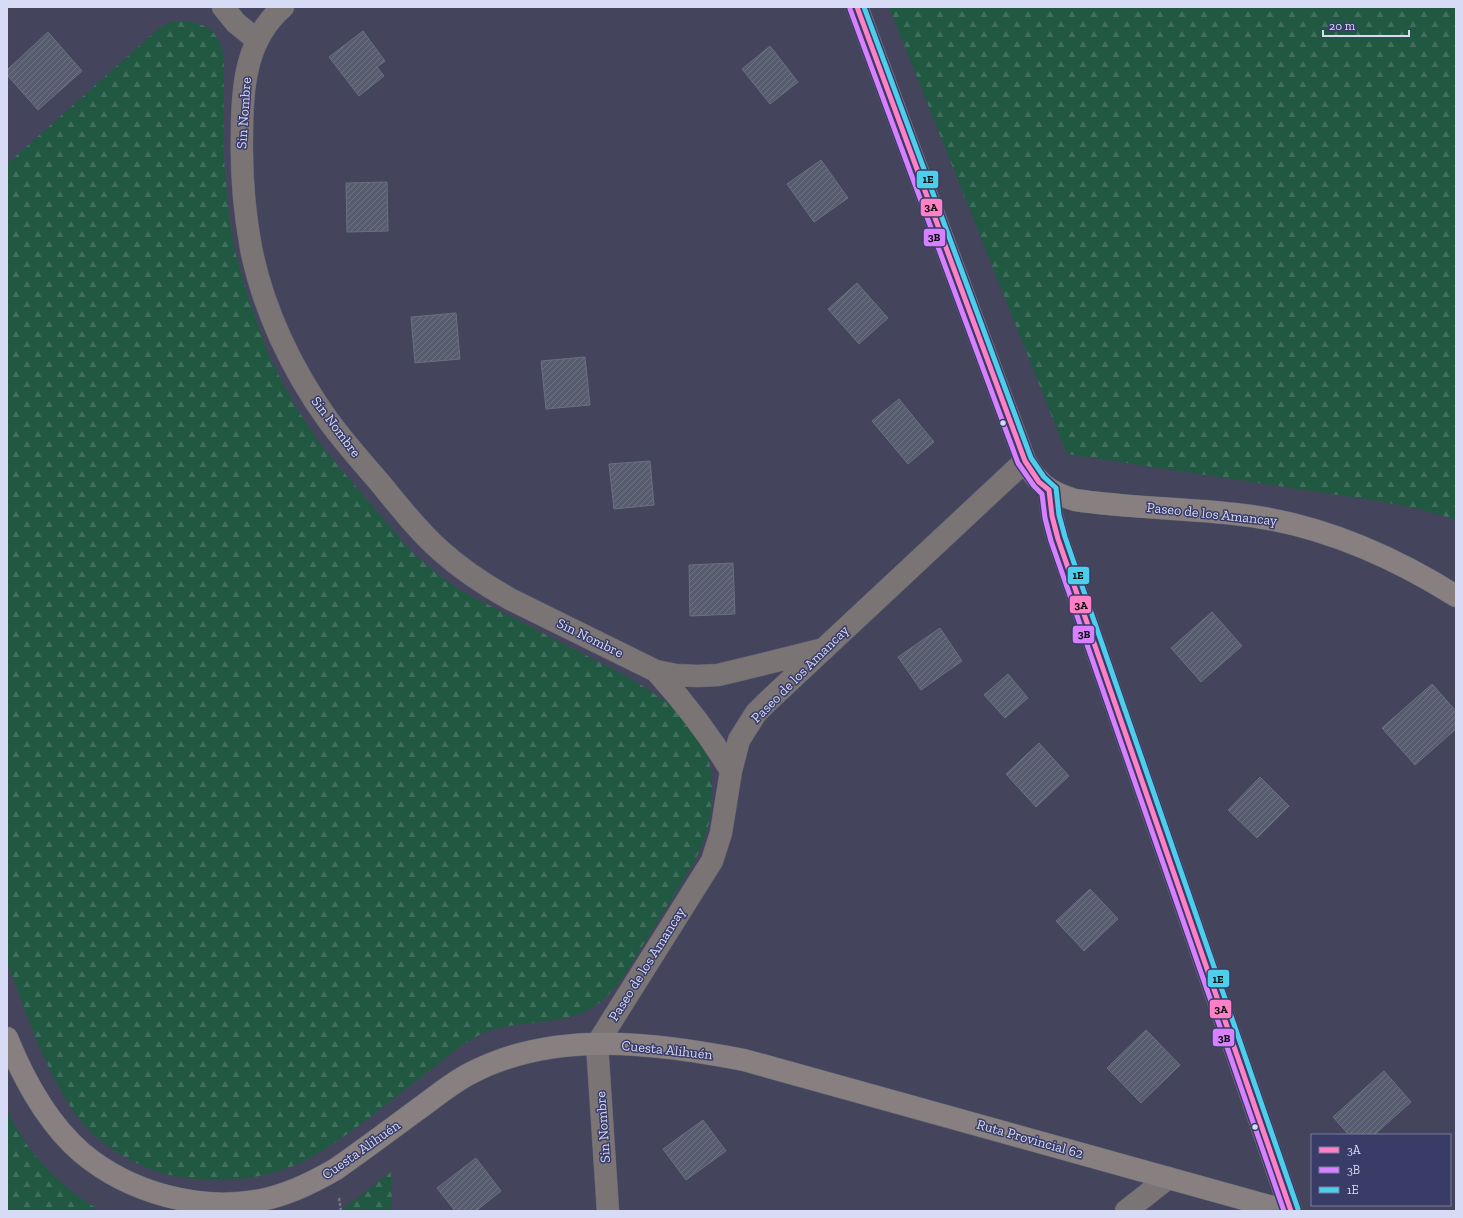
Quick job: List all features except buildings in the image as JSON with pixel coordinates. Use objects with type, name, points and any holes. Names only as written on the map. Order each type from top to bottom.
[{"type":"main road","points":[[857,7],[1025,461],[1039,482],[1049,490]]},
{"type":"main road","name":"Paseo de los Amancay","points":[[1049,490],[1061,496],[1087,502],[1236,514],[1268,518],[1302,526],[1364,547],[1395,561],[1456,596]]},
{"type":"main road","name":"Cuesta Alihuén","points":[[7,1038],[23,1075],[44,1109],[68,1139],[96,1164],[112,1174],[147,1190],[185,1200],[222,1204],[261,1200],[280,1196],[317,1180],[336,1169],[446,1089],[468,1075],[493,1062],[546,1047],[626,1044],[685,1049],[744,1060],[772,1068]]},
{"type":"main road","name":"Ruta Provincial 62","points":[[772,1068],[1287,1211]]},
{"type":"street","points":[[223,7],[236,23],[257,40]]},
{"type":"street","name":"Sin Nombre","points":[[283,7],[267,23],[257,40],[250,59],[243,98],[243,190],[251,248],[276,327],[314,399],[342,439],[417,527],[439,550],[462,569],[510,599],[656,671],[697,676],[718,674],[824,649]]},
{"type":"street","name":"Paseo de los Amancay","points":[[597,1044],[712,861],[721,833],[731,771],[740,740],[756,713],[1025,461]]},
{"type":"street","points":[[1049,490],[1052,516],[1058,539],[1291,1211]]},
{"type":"street","name":"Sin Nombre","points":[[656,671],[697,718],[731,771]]},
{"type":"street","name":"Sin Nombre","points":[[597,1044],[608,1211]]},
{"type":"street","points":[[1126,1211],[1168,1178]]},
{"type":"green space","points":[[889,7],[1456,7],[1456,520],[1420,509],[1378,501],[1067,454]]},
{"type":"green space","points":[[180,21],[197,24],[210,29],[215,34],[221,47],[224,57],[223,148],[229,217],[235,251],[245,287],[268,353],[282,382],[316,438],[410,550],[456,588],[624,675],[666,702],[685,718],[707,753],[712,775],[710,820],[695,861],[625,974],[604,999],[594,1007],[577,1015],[505,1027],[479,1035],[458,1048],[335,1143],[312,1157],[283,1170],[265,1175],[227,1180],[189,1178],[153,1170],[129,1159],[106,1145],[86,1127],[70,1106],[51,1072],[35,1036],[7,963],[7,164],[157,30],[167,23]]},
{"type":"green space","points":[[7,1110],[25,1142],[46,1168],[71,1191],[101,1211],[7,1211]]},
{"type":"green space","points":[[391,1172],[392,1211],[340,1211]]},
{"type":"transit line","name":"3A","points":[[857,7],[1025,461],[1039,482],[1049,490],[1052,516],[1058,539],[1291,1211]]},
{"type":"transit line","name":"1E","points":[[864,7],[1031,458],[1044,477],[1056,488],[1059,515],[1065,537],[1298,1209]]},
{"type":"transit line","name":"3B","points":[[850,9],[1018,463],[1034,486],[1042,494],[1045,518],[1051,541],[1284,1211]]}]
